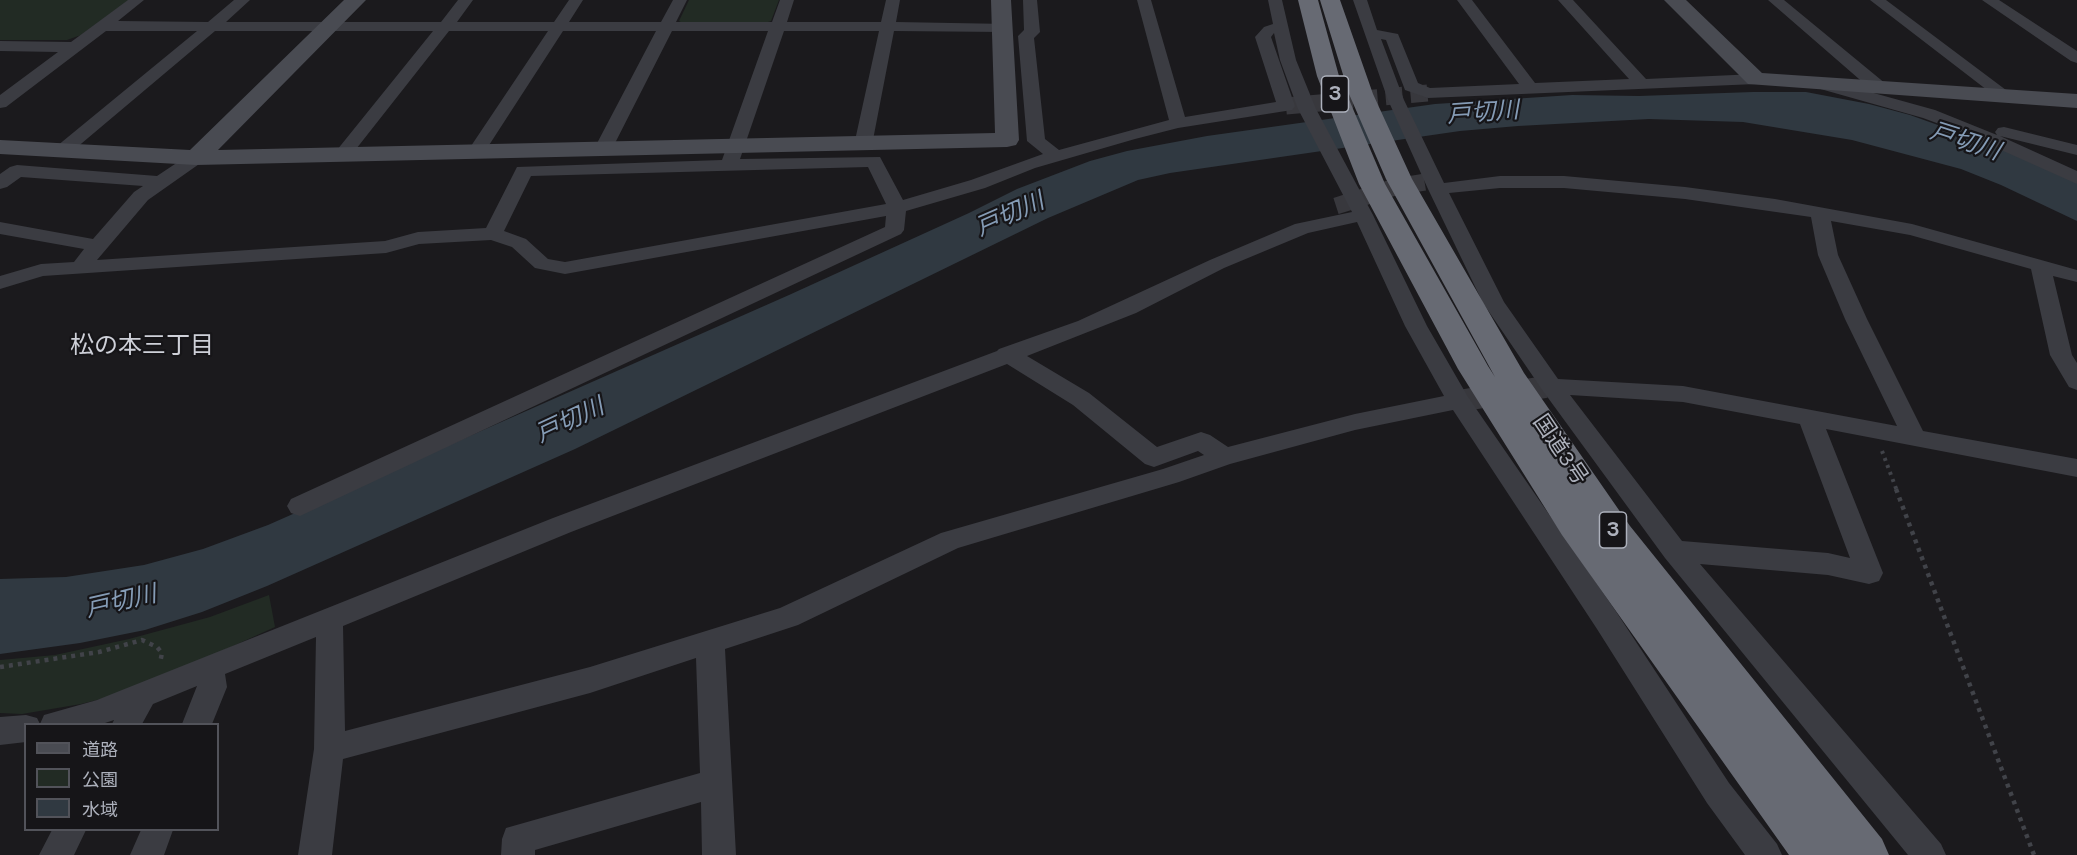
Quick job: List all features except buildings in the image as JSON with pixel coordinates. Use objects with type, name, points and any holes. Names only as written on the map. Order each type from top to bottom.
[{"type":"highway","points":[[1287,0],[1288,30],[1322,99],[1384,182]]},
{"type":"highway","name":"国道3号","points":[[1308,0],[1328,76],[1384,182],[1474,369],[1575,525],[1816,855]]},
{"type":"highway","name":"国道3号","points":[[1330,0],[1359,43],[1361,94],[1384,182],[1617,536],[1866,855]]},
{"type":"highway","points":[[1347,0],[1359,43]]},
{"type":"street","points":[[0,103],[137,0]]},
{"type":"street","points":[[63,150],[243,0]]},
{"type":"street","points":[[80,267],[141,196],[196,158],[356,0]]},
{"type":"street","points":[[343,154],[466,0]]},
{"type":"street","points":[[476,152],[576,0]]},
{"type":"street","points":[[603,149],[680,0]]},
{"type":"street","points":[[732,157],[787,0]]},
{"type":"street","points":[[864,145],[893,0]]},
{"type":"street","points":[[1001,0],[1006,140],[1029,165]]},
{"type":"street","points":[[1030,0],[1032,32],[1026,36],[1036,141],[1058,158]]},
{"type":"street","points":[[1144,0],[1178,123]]},
{"type":"street","points":[[1275,0],[1288,30],[1288,60],[1307,109],[1340,171],[1384,182],[1437,185],[1564,182],[1685,193],[1820,213],[1912,230],[2077,276]]},
{"type":"street","points":[[1360,0],[1359,43],[1396,100],[1384,182],[1416,326],[1459,401],[1607,621],[1718,793],[1765,855]]},
{"type":"street","points":[[1464,0],[1531,89]]},
{"type":"street","points":[[1565,0],[1643,85]]},
{"type":"street","points":[[1674,0],[1756,79]]},
{"type":"street","points":[[1774,0],[1880,88]]},
{"type":"street","points":[[1877,0],[2006,96]]},
{"type":"street","points":[[1989,0],[2077,58]]},
{"type":"street","points":[[102,26],[1003,27]]},
{"type":"street","points":[[0,283],[41,270],[386,247],[418,238],[493,234],[519,243],[542,264],[565,268],[897,208],[1129,135],[1178,123],[1286,106],[1263,37],[1269,30],[1288,30]]},
{"type":"street","points":[[1359,43],[1383,33],[1394,38],[1411,86],[1420,91],[1531,89],[1756,79],[2077,101]]},
{"type":"street","points":[[0,46],[75,46]]},
{"type":"street","points":[[1824,84],[1966,125],[2077,150]]},
{"type":"street","points":[[1930,91],[1966,125],[2077,177]]},
{"type":"street","points":[[493,234],[524,171],[732,157],[864,145],[1006,140]]},
{"type":"street","points":[[0,147],[196,158],[603,149],[732,157],[874,160],[897,208],[894,230],[300,506]]},
{"type":"street","points":[[0,183],[17,171],[161,182]]},
{"type":"street","points":[[59,723],[100,712],[142,696],[562,525],[1128,308],[1217,264],[1302,228],[1384,182]]},
{"type":"street","points":[[1437,185],[1494,303],[1551,386],[1674,551],[1929,855]]},
{"type":"street","points":[[1217,264],[1236,246],[1296,218],[1336,206]]},
{"type":"street","points":[[1820,213],[1828,255],[1856,319],[1916,438]]},
{"type":"street","points":[[0,228],[98,246]]},
{"type":"street","points":[[2040,266],[2061,355],[2077,382]]},
{"type":"street","points":[[1007,354],[1082,399],[1154,458],[1201,441],[1224,457]]},
{"type":"street","points":[[1551,386],[1683,394],[2077,468]]},
{"type":"street","points":[[329,749],[474,712],[788,617],[950,540],[1170,476],[1224,457],[1355,422],[1459,401]]},
{"type":"street","points":[[1674,551],[1828,564],[1869,573],[1810,418]]},
{"type":"street","points":[[315,855],[329,749],[332,659],[329,619]]},
{"type":"street","points":[[710,642],[719,855]]},
{"type":"street","points":[[197,723],[212,687],[210,669]]},
{"type":"street","points":[[127,723],[142,696]]},
{"type":"street","points":[[0,731],[24,728]]},
{"type":"street","points":[[518,855],[518,839],[716,783]]},
{"type":"street","points":[[56,855],[69,831]]},
{"type":"street","points":[[147,855],[157,831]]},
{"type":"path","points":[[1876,430],[1878,441],[2034,855]]},
{"type":"path","points":[[0,667],[99,652],[142,640],[157,647],[162,653],[156,676],[142,696]]},
{"type":"green space","points":[[0,0],[129,0],[81,35],[67,40],[0,40]]},
{"type":"green space","points":[[689,0],[779,0],[771,21],[762,24],[686,25],[679,21]]},
{"type":"green space","points":[[269,595],[275,627],[136,690],[81,704],[22,714],[0,713],[0,660],[55,655],[129,639],[210,617]]},
{"type":"water","name":"戸切川","points":[[1806,92],[1869,104],[1910,115],[1988,143],[2077,183],[2077,221],[1961,169],[1852,140],[1743,122],[1649,119],[1460,131],[1170,173],[1138,180],[1048,218],[575,449],[267,586],[202,612],[145,630],[80,643],[0,654],[0,579],[66,577],[144,565],[203,549],[268,525],[789,295],[1017,189],[1090,161],[1127,151],[1207,136],[1435,104],[1572,95],[1639,96]]},
{"type":"tunnel","points":[[1286,106],[1428,93]]},
{"type":"tunnel","points":[[1336,206],[1395,187],[1437,180]]},
{"type":"tunnel","points":[[1459,401],[1551,386]]},
{"type":"district","name":"松の本三丁目","points":[[142,346]]}]
